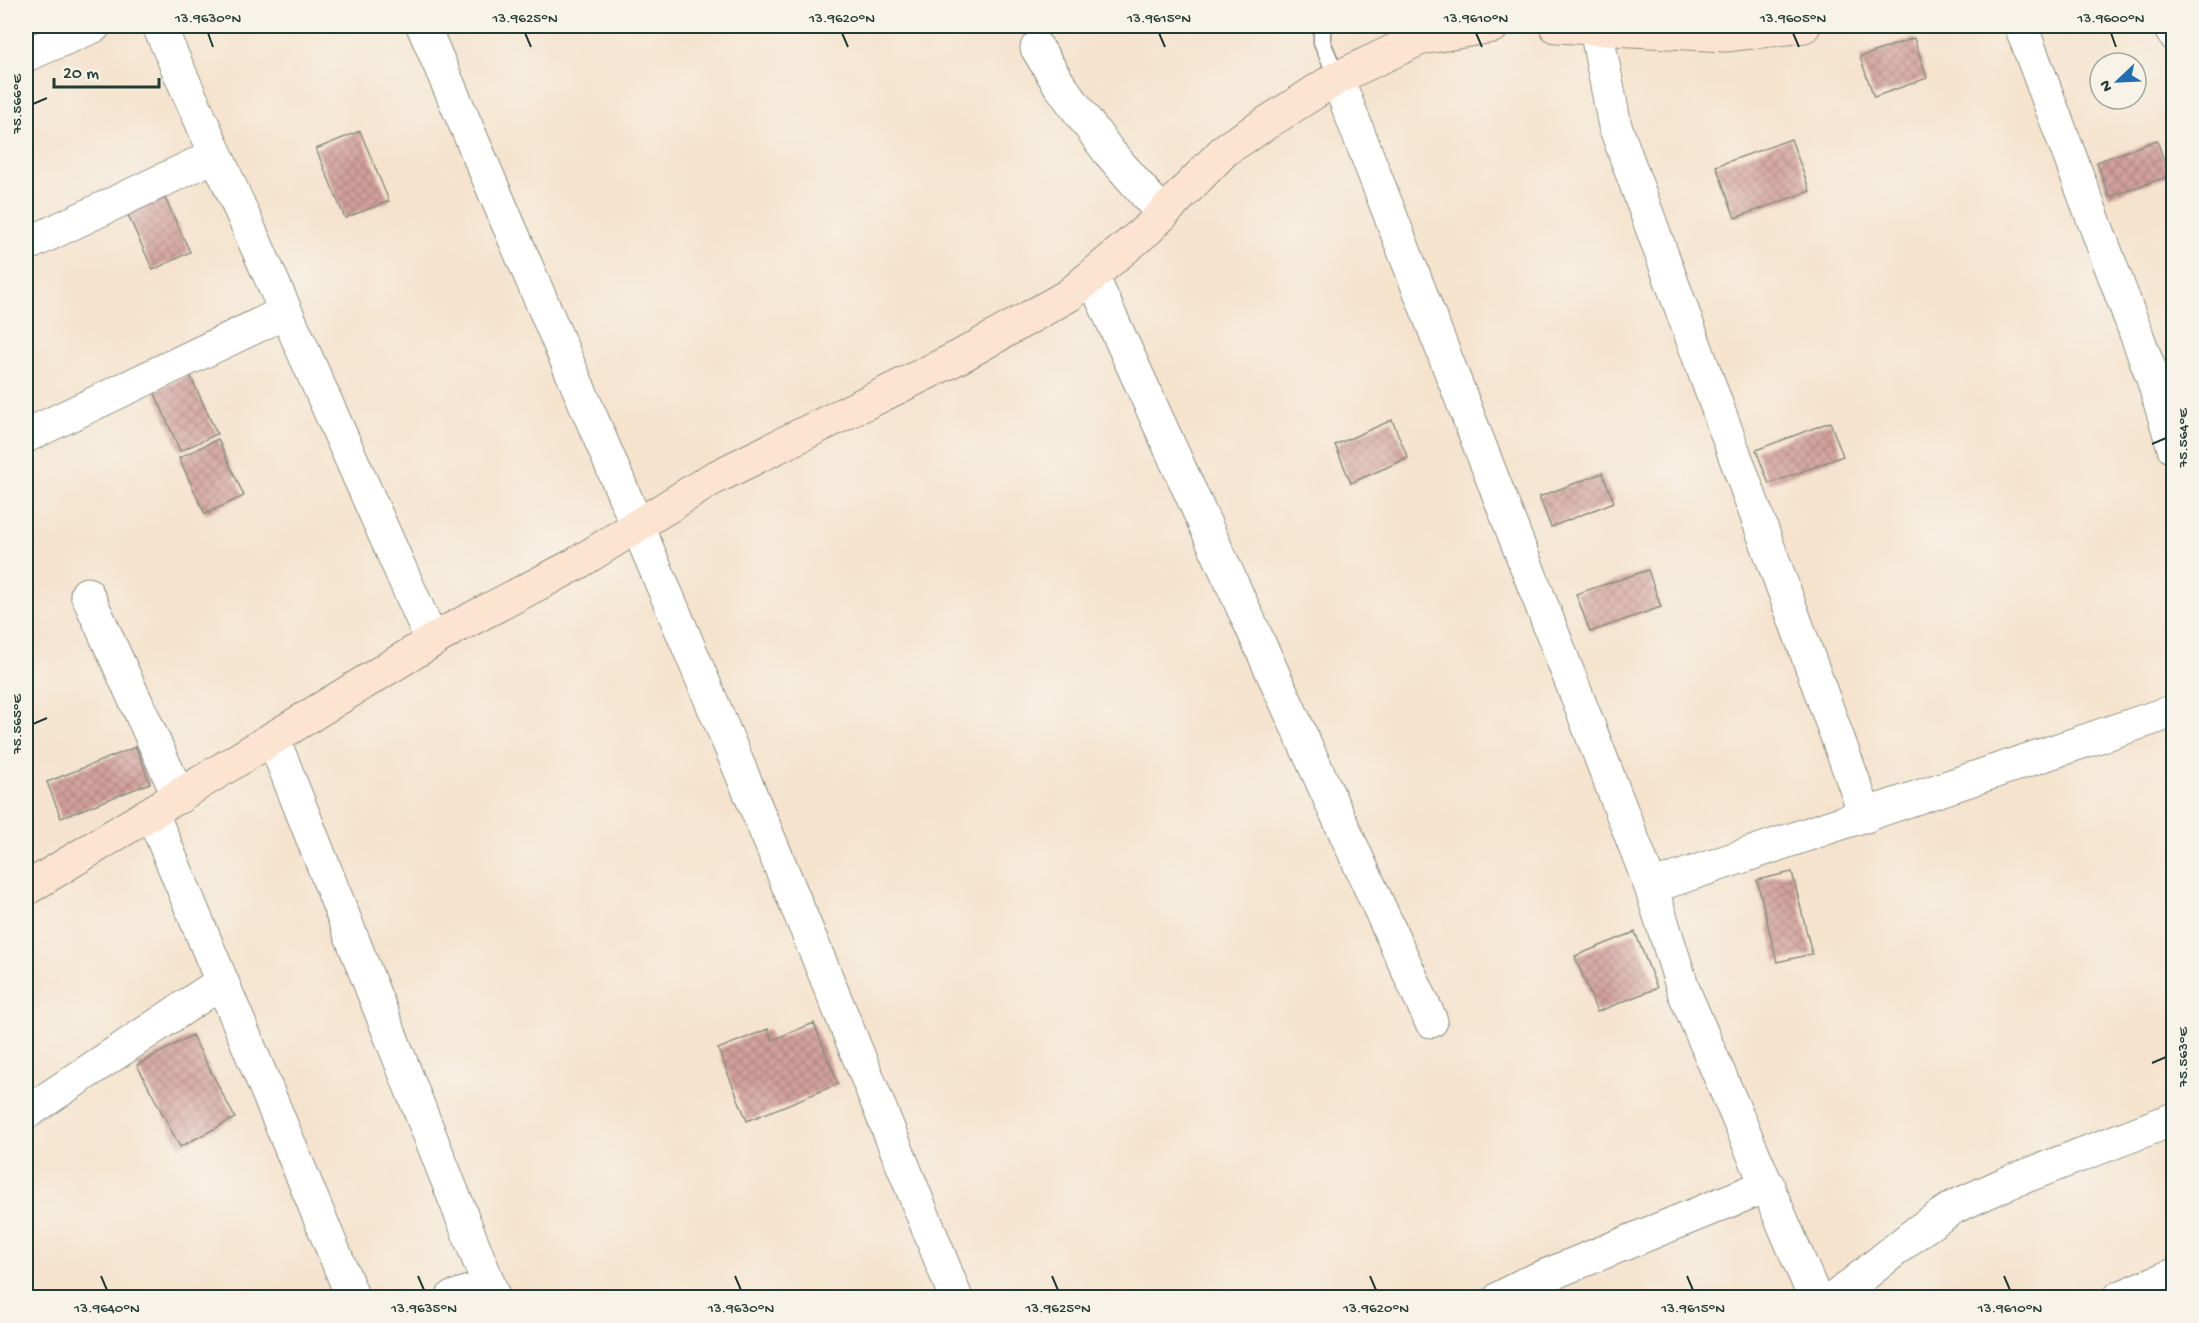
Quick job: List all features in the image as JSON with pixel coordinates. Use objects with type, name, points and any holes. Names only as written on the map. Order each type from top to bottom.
[{"type":"street","points":[[26,55],[94,26]]},
{"type":"street","points":[[159,26],[432,641]]},
{"type":"street","points":[[423,26],[638,526],[848,1026],[956,1298]]},
{"type":"street","points":[[26,889],[432,641],[576,564],[712,479],[959,357],[1069,295],[1163,214],[1226,149],[1337,78],[1421,38],[1493,26]]},
{"type":"street","points":[[1556,26],[1726,35],[1804,26]]},
{"type":"street","points":[[2021,26],[2152,375],[2174,448]]},
{"type":"street","points":[[2169,26],[2174,34]]},
{"type":"street","points":[[1596,29],[1616,126],[1866,816]]},
{"type":"street","points":[[1037,48],[1059,84],[1108,151],[1163,214]]},
{"type":"street","points":[[1337,78],[1651,887],[1684,992],[1815,1298]]},
{"type":"street","points":[[26,245],[216,155]]},
{"type":"street","points":[[1092,276],[1431,1021]]},
{"type":"street","points":[[26,436],[286,312]]},
{"type":"street","points":[[87,594],[166,805],[222,982],[352,1298]]},
{"type":"street","points":[[1651,887],[2174,711]]},
{"type":"street","points":[[273,738],[492,1291],[452,1298]]},
{"type":"street","points":[[26,1113],[222,982]]},
{"type":"street","points":[[1848,1294],[1920,1230],[1954,1207],[2005,1184],[2174,1119]]},
{"type":"street","points":[[1500,1298],[1523,1285],[1768,1185]]},
{"type":"street","points":[[2120,1298],[2174,1275]]},
{"type":"lane","points":[[1322,26],[1322,42],[1337,78]]},
{"type":"building","points":[[1914,38],[1927,78],[1874,97],[1860,57]]},
{"type":"building","points":[[360,131],[389,201],[345,218],[316,149]]},
{"type":"building","points":[[1791,139],[1810,191],[1735,218],[1716,166]]},
{"type":"building","points":[[2157,140],[2169,176],[2109,197],[2097,162]]},
{"type":"building","points":[[165,198],[190,252],[153,270],[128,215]]},
{"type":"building","points":[[190,375],[217,434],[180,451],[154,391]]},
{"type":"building","points":[[1392,420],[1408,458],[1351,483],[1335,445]]},
{"type":"building","points":[[1830,422],[1843,456],[1769,484],[1756,450]]},
{"type":"building","points":[[218,439],[244,496],[205,514],[179,458]]},
{"type":"building","points":[[1602,473],[1614,502],[1551,527],[1539,497]]},
{"type":"building","points":[[1648,570],[1661,607],[1590,632],[1576,594]]},
{"type":"building","points":[[136,747],[150,783],[61,818],[47,782]]},
{"type":"building","points":[[1792,872],[1812,954],[1777,962],[1757,880]]},
{"type":"building","points":[[1635,932],[1657,988],[1597,1012],[1575,956]]},
{"type":"building","points":[[814,1023],[838,1084],[747,1121],[718,1049],[768,1029],[772,1040]]},
{"type":"building","points":[[192,1035],[235,1118],[180,1147],[137,1065]]}]
